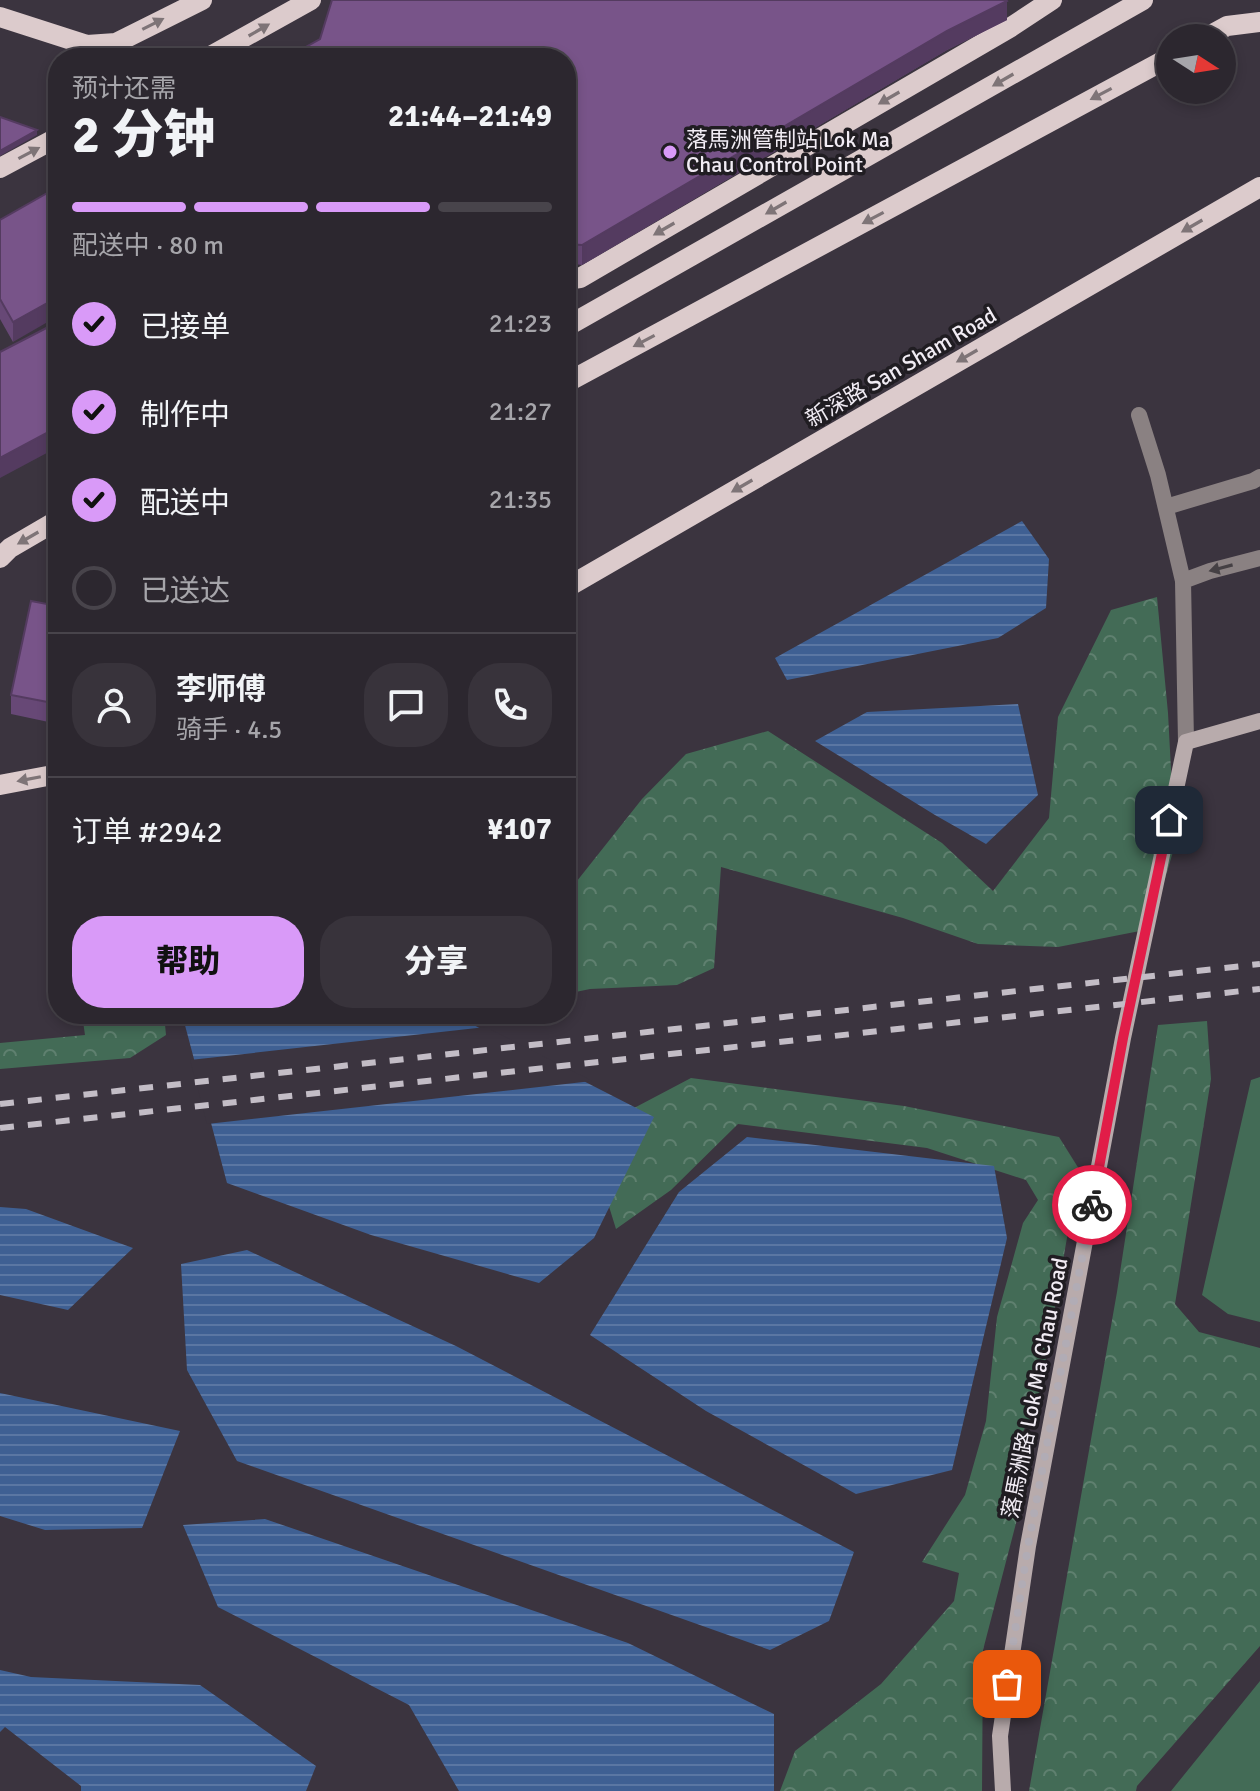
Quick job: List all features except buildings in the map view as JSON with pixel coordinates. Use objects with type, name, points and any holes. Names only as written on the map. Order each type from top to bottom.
[{"type":"main road","points":[[0,17],[87,45],[116,43],[202,0]]},
{"type":"main road","points":[[225,48],[311,0]]},
{"type":"main road","points":[[576,279],[1011,27],[1052,0]]},
{"type":"main road","points":[[576,321],[1143,0]]},
{"type":"main road","points":[[1236,25],[1260,22]]},
{"type":"main road","points":[[576,378],[1156,65]]},
{"type":"main road","points":[[0,168],[48,142]]},
{"type":"main road","name":"新深路 San Sham Road","points":[[576,582],[1260,187]]},
{"type":"main road","points":[[0,558],[10,548],[48,526]]},
{"type":"main road","points":[[0,785],[48,776]]},
{"type":"street","points":[[1186,742],[1260,721]]},
{"type":"street","name":"落馬洲路 Lok Ma Chau Road","points":[[1003,1791],[1000,1736],[1028,1546],[1123,1038],[1186,742]]},
{"type":"lane","points":[[1139,415],[1158,475],[1183,581],[1186,742]]},
{"type":"lane","points":[[1166,507],[1260,477]]},
{"type":"lane","points":[[1183,581],[1260,558]]},
{"type":"green space","points":[[1157,597],[1168,713],[1175,845],[1150,929],[1058,947],[978,944],[903,918],[721,867],[714,968],[677,985],[576,992],[576,882],[642,799],[686,754],[768,731],[942,843],[993,891],[1049,818],[1058,717],[1111,610]]},
{"type":"green space","points":[[1207,1021],[1211,1079],[1175,1304],[1199,1332],[1260,1348],[1260,1646],[1137,1786],[1136,1791],[1029,1791],[1117,1292],[1158,1025]]},
{"type":"green space","points":[[83,1024],[165,1024],[166,1035],[130,1058],[0,1069],[0,1043],[85,1035]]},
{"type":"green space","points":[[1260,1077],[1260,1322],[1228,1314],[1202,1295],[1251,1080]]},
{"type":"green space","points":[[691,1078],[904,1106],[1059,1137],[1079,1169],[1038,1404],[1009,1457],[1021,1504],[983,1650],[982,1791],[780,1791],[795,1751],[881,1684],[954,1601],[959,1573],[922,1562],[965,1495],[986,1421],[997,1317],[1023,1223],[1038,1200],[1026,1180],[927,1148],[738,1124],[671,1190],[616,1229],[598,1171],[617,1117]]},
{"type":"green space","points":[[1260,1681],[1260,1791],[1171,1791]]},
{"type":"water","points":[[1022,521],[1049,559],[1046,608],[998,638],[787,680],[775,658]]},
{"type":"water","points":[[1018,704],[1038,795],[986,844],[815,741],[867,712]]},
{"type":"water","points":[[185,1024],[472,1024],[654,1117],[594,1238],[539,1283],[371,1235],[227,1183]]},
{"type":"water","points":[[747,1137],[994,1166],[1007,1238],[952,1470],[856,1494],[706,1411],[590,1335],[679,1192]]},
{"type":"water","points":[[0,1207],[26,1209],[133,1248],[68,1310],[0,1295]]},
{"type":"water","points":[[247,1250],[456,1346],[854,1552],[829,1621],[770,1650],[237,1461],[187,1370],[181,1264]]},
{"type":"water","points":[[0,1393],[180,1431],[142,1528],[45,1530],[0,1516]]},
{"type":"water","points":[[265,1519],[628,1643],[774,1714],[774,1791],[459,1791],[409,1705],[218,1607],[183,1525]]},
{"type":"water","points":[[0,1670],[31,1677],[200,1685],[316,1766],[306,1791],[81,1791],[81,1786],[5,1727],[0,1732]]},
{"type":"pier","points":[[486,1027],[592,1081],[207,1124],[190,1060]]},
{"type":"railway","points":[[0,1104],[1260,964]]},
{"type":"railway","points":[[0,1128],[1260,989]]},
{"type":"way so far","points":[[1007,1684],[1028,1546],[1092,1205]]},
{"type":"place","name":"落馬洲管制站 Lok Ma Chau Control Point","points":[[670,152]]},
{"type":"route","points":[[1092,1205],[1169,820]]}]
